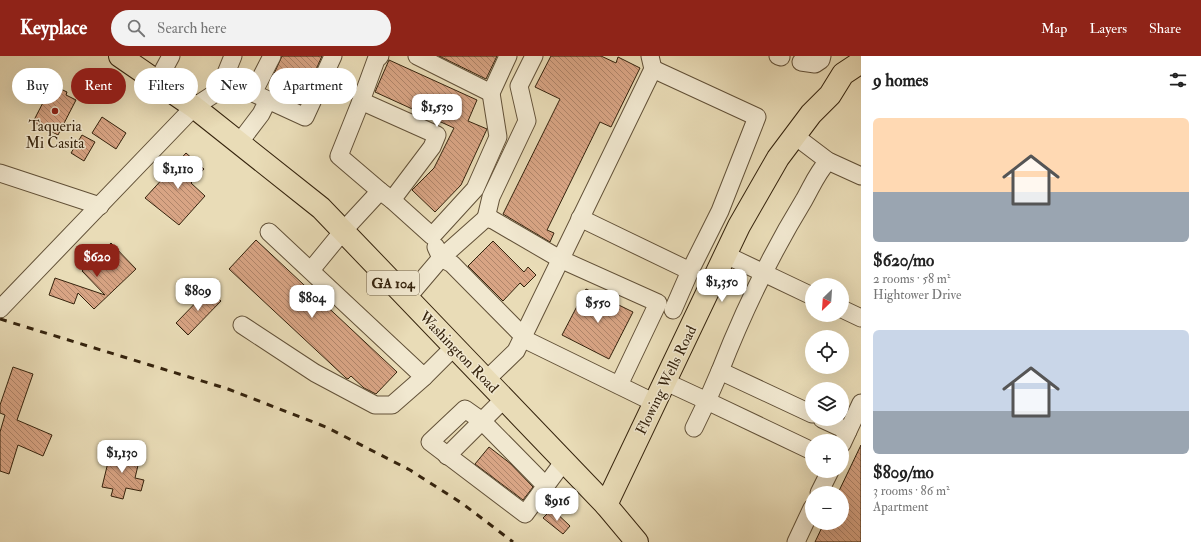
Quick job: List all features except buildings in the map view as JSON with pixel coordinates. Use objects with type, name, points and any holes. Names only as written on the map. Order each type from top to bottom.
[{"type":"main road","name":"Washington Road","points":[[120,56],[137,68]]},
{"type":"main road","name":"Flowing Wells Road","points":[[606,505],[666,382],[739,226],[778,158],[811,114],[830,95],[843,74],[861,62]]},
{"type":"main road","name":"Flowing Wells Road","points":[[830,95],[861,80]]},
{"type":"main road","name":"Washington Road","points":[[190,104],[321,208],[606,505],[637,542]]},
{"type":"street","points":[[165,68],[171,56]]},
{"type":"street","points":[[0,309],[194,107],[214,94],[220,88],[233,56]]},
{"type":"street","points":[[272,56],[253,93],[305,117],[333,56]]},
{"type":"street","points":[[380,56],[376,60],[339,156],[432,236],[441,258],[452,264],[528,341],[655,403]]},
{"type":"street","points":[[417,56],[491,93]]},
{"type":"street","points":[[432,236],[475,189],[498,137],[491,93],[508,56]]},
{"type":"street","points":[[407,298],[441,258],[486,218],[491,197],[527,121],[519,86],[534,56]]},
{"type":"street","points":[[801,62],[815,64],[822,58]]},
{"type":"street","points":[[486,380],[516,351],[652,63],[758,117],[720,211],[690,271],[666,307],[619,385]]},
{"type":"street","points":[[239,143],[261,114],[268,100]]},
{"type":"street","points":[[311,270],[343,231],[386,196],[432,147],[437,135],[361,101]]},
{"type":"street","points":[[795,136],[828,161],[861,176]]},
{"type":"street","points":[[694,428],[720,371],[735,332],[786,230],[819,171],[828,161]]},
{"type":"street","points":[[0,173],[100,206]]},
{"type":"street","points":[[486,218],[493,220],[560,259],[695,321]]},
{"type":"street","points":[[580,218],[690,271]]},
{"type":"street","points":[[269,232],[424,377]]},
{"type":"street","points":[[726,255],[805,293]]},
{"type":"street","points":[[849,312],[861,318]]},
{"type":"street","points":[[242,325],[315,373],[375,405],[392,405],[424,377],[454,347]]},
{"type":"street","points":[[720,371],[805,411]]},
{"type":"street","points":[[666,382],[805,448]]},
{"type":"street","points":[[482,421],[504,399]]},
{"type":"street","points":[[847,434],[861,402]]},
{"type":"street","points":[[546,486],[482,421],[465,409],[430,442],[525,514],[546,486],[564,461]]},
{"type":"street","points":[[830,426],[840,434]]},
{"type":"street","points":[[796,542],[805,523]]},
{"type":"railway","points":[[0,319],[228,389],[326,427],[410,470],[463,504],[513,542]]},
{"type":"place","name":"Taqueria Mi Casita","points":[[55,111]]}]
